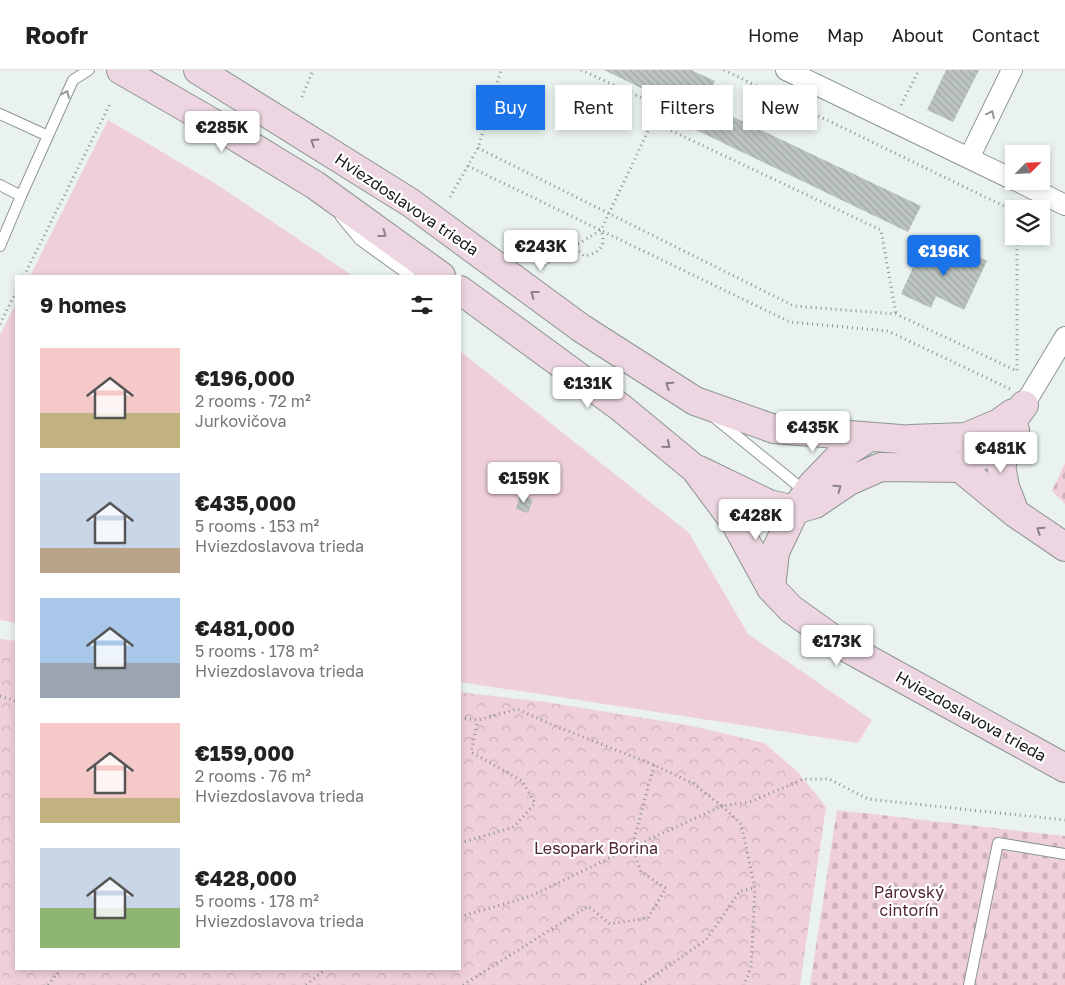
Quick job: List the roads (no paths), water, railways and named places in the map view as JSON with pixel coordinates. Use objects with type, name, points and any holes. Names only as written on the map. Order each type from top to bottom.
[{"type":"street","points":[[121,70],[315,185],[440,275]]},
{"type":"street","name":"Hviezdoslavova trieda","points":[[198,70],[411,203],[580,328],[695,401],[774,429],[900,439],[926,449],[960,468],[1015,513],[1065,547]]},
{"type":"street","points":[[786,70],[1005,176]]},
{"type":"street","points":[[969,158],[1012,70]]},
{"type":"street","points":[[1035,190],[1065,205]]},
{"type":"street","name":"Hviezdoslavova trieda","points":[[461,291],[620,407],[696,469],[736,524],[771,588],[791,610],[840,644],[1065,768]]},
{"type":"street","points":[[900,439],[966,437],[999,423],[1065,337]]},
{"type":"street","points":[[796,497],[815,504],[849,481],[881,467],[960,468],[991,449],[1018,398]]},
{"type":"street","points":[[1015,513],[1005,487],[1001,465],[1018,398]]},
{"type":"street","points":[[696,469],[769,504],[796,497],[812,485],[840,456],[870,437]]},
{"type":"street","points":[[771,588],[775,552],[796,497]]},
{"type":"lane","points":[[0,246],[73,80],[89,70]]},
{"type":"lane","points":[[0,114],[48,136]]},
{"type":"lane","points":[[0,185],[21,196]]},
{"type":"lane","points":[[315,185],[360,240],[409,275]]},
{"type":"lane","points":[[461,303],[503,321]]},
{"type":"lane","points":[[695,401],[796,497]]},
{"type":"lane","points":[[969,985],[998,843],[1065,854]]},
{"type":"park label","name":"Lesopark Borina","points":[[596,848]]},
{"type":"park label","name":"Párovský cintorín","points":[[909,901]]}]
